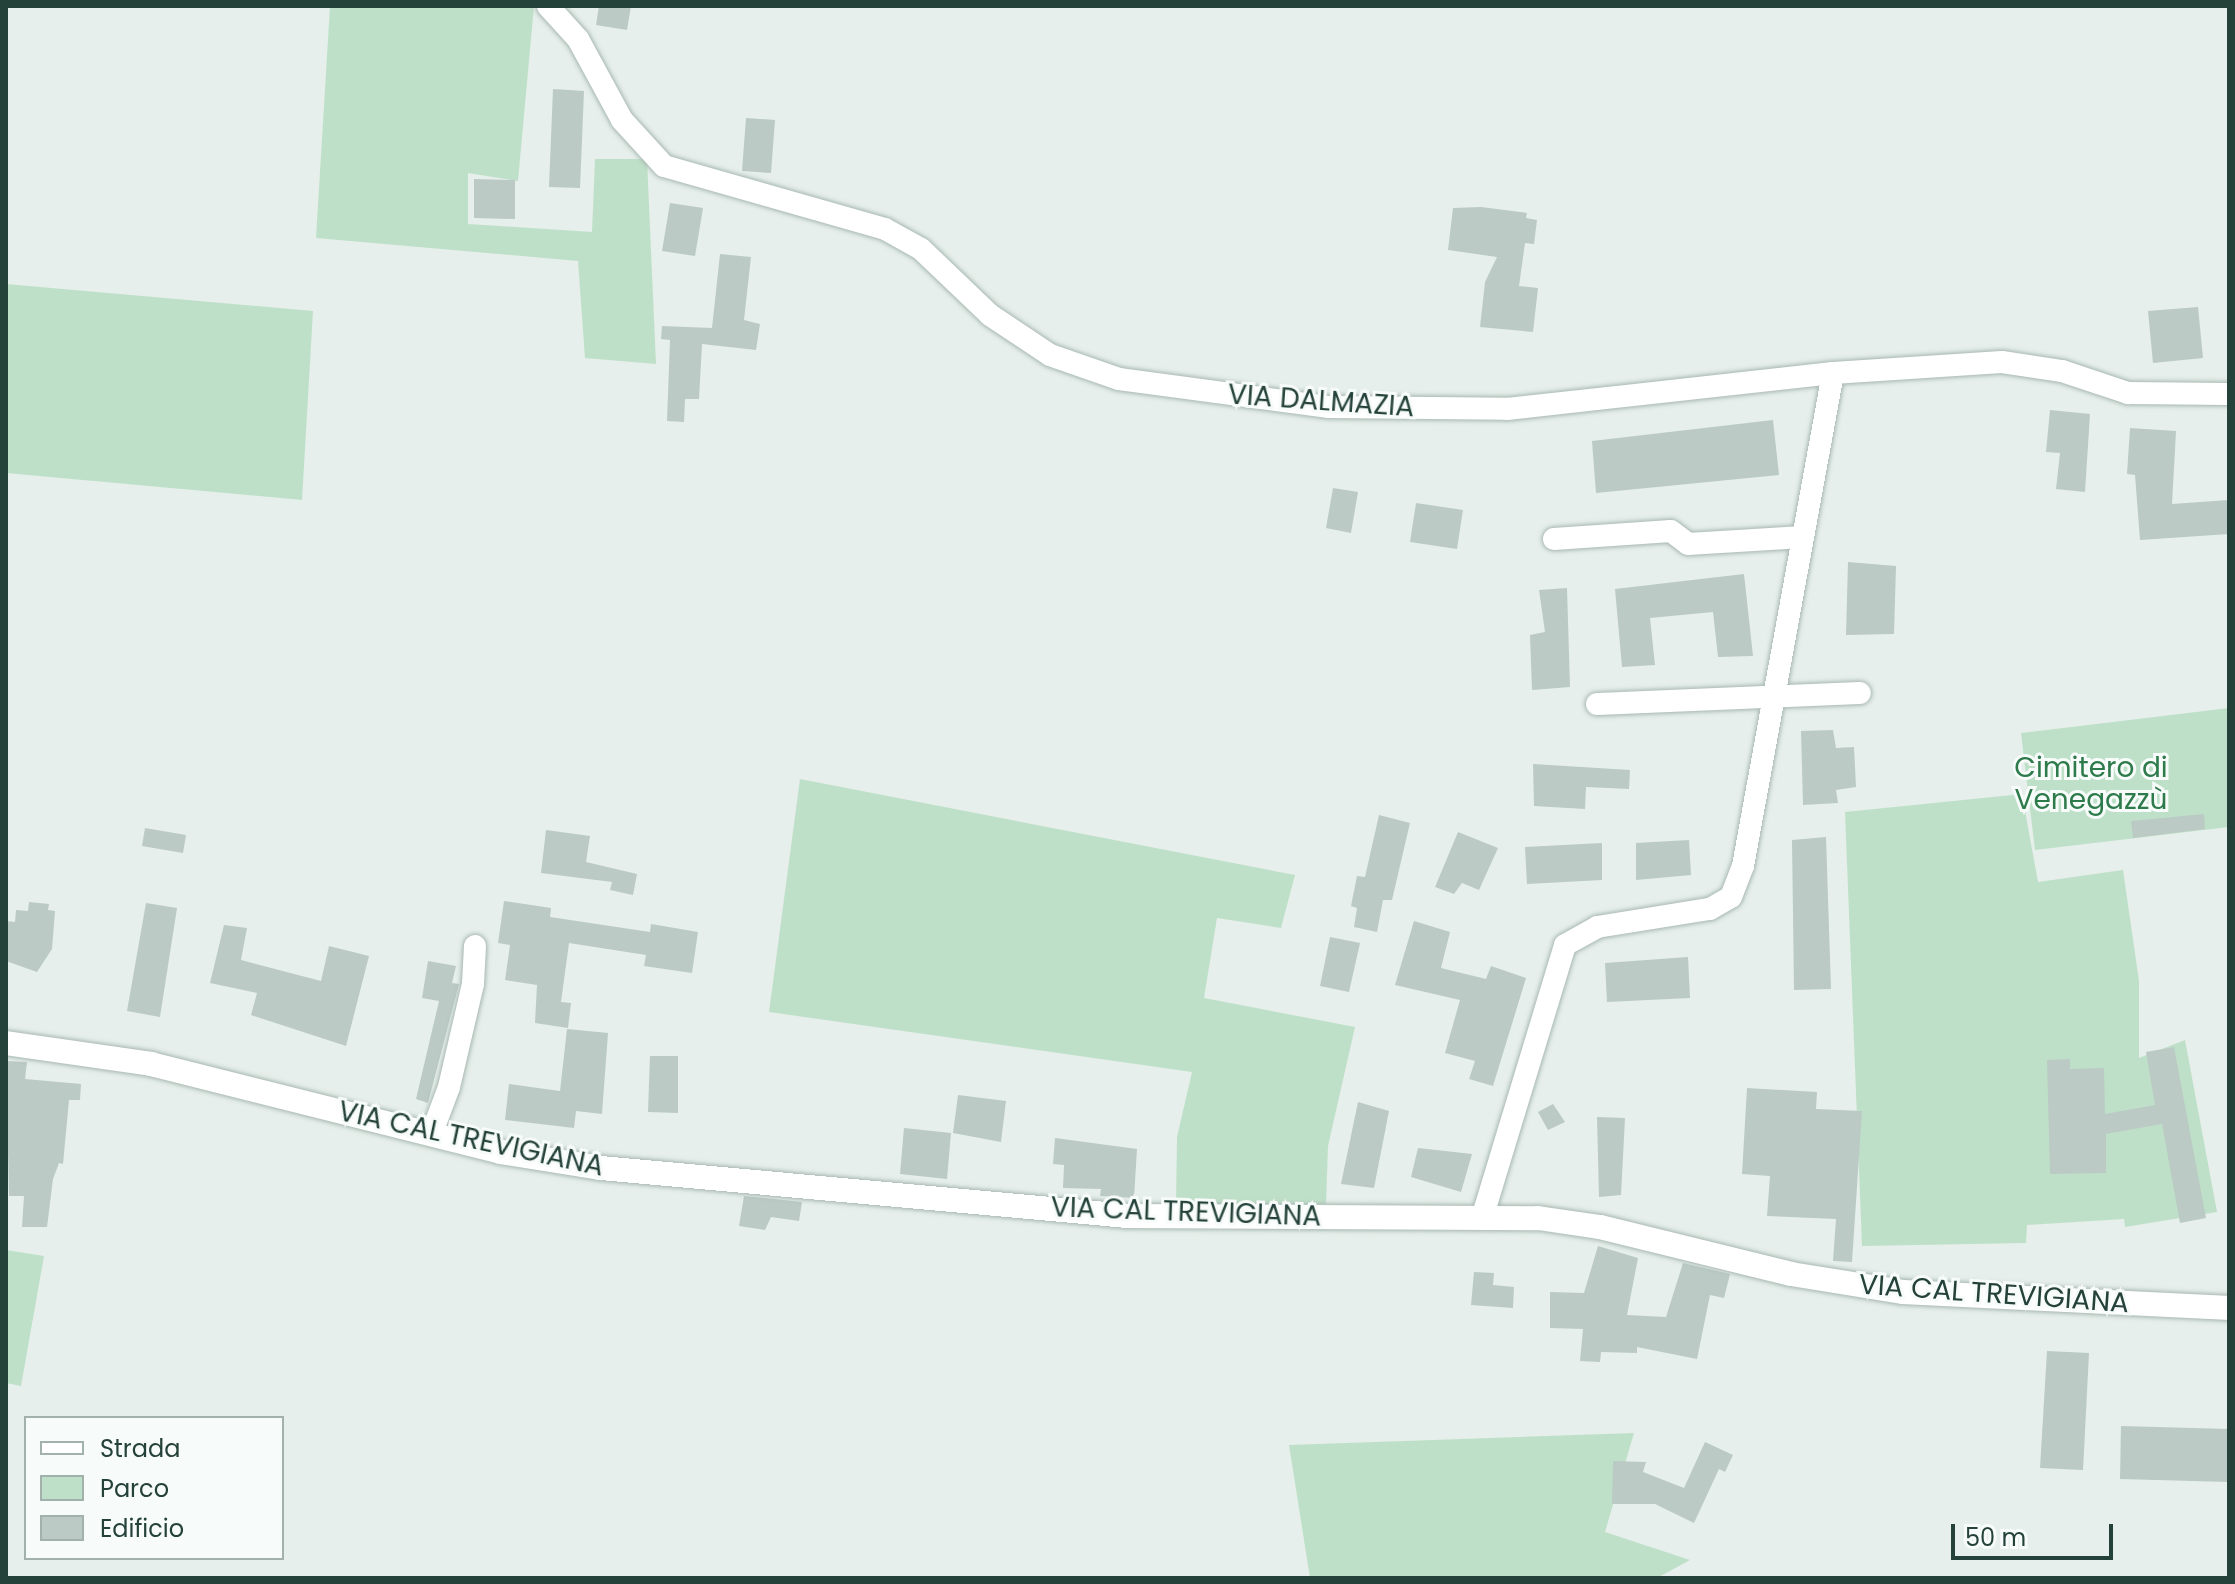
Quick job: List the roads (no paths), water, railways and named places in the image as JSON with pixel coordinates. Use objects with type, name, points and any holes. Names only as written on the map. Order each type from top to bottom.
[{"type":"street","name":"VIA DALMAZIA","points":[[548,6],[578,39],[622,120],[664,166],[885,229],[921,249],[990,315],[1081,369],[1240,399],[1329,407],[1507,409],[1833,373],[2002,362],[2052,368],[2128,393],[2229,394]]},
{"type":"street","points":[[1483,1215],[1565,945],[1597,927],[1710,909],[1731,897],[1743,866],[1833,373]]},
{"type":"street","points":[[1554,539],[1671,531],[1688,544],[1803,537]]},
{"type":"street","points":[[1597,704],[1774,699],[1860,693]]},
{"type":"street","points":[[431,1135],[452,1072],[473,984],[475,946]]},
{"type":"street","name":"VIA CAL TREVIGIANA","points":[[6,1043],[151,1064],[431,1135],[601,1168],[1127,1216],[1483,1215],[1600,1227],[1791,1274],[1904,1292],[2229,1308]]},
{"type":"park label","name":"Cimitero di Venegazzù","points":[[2091,784]]}]
